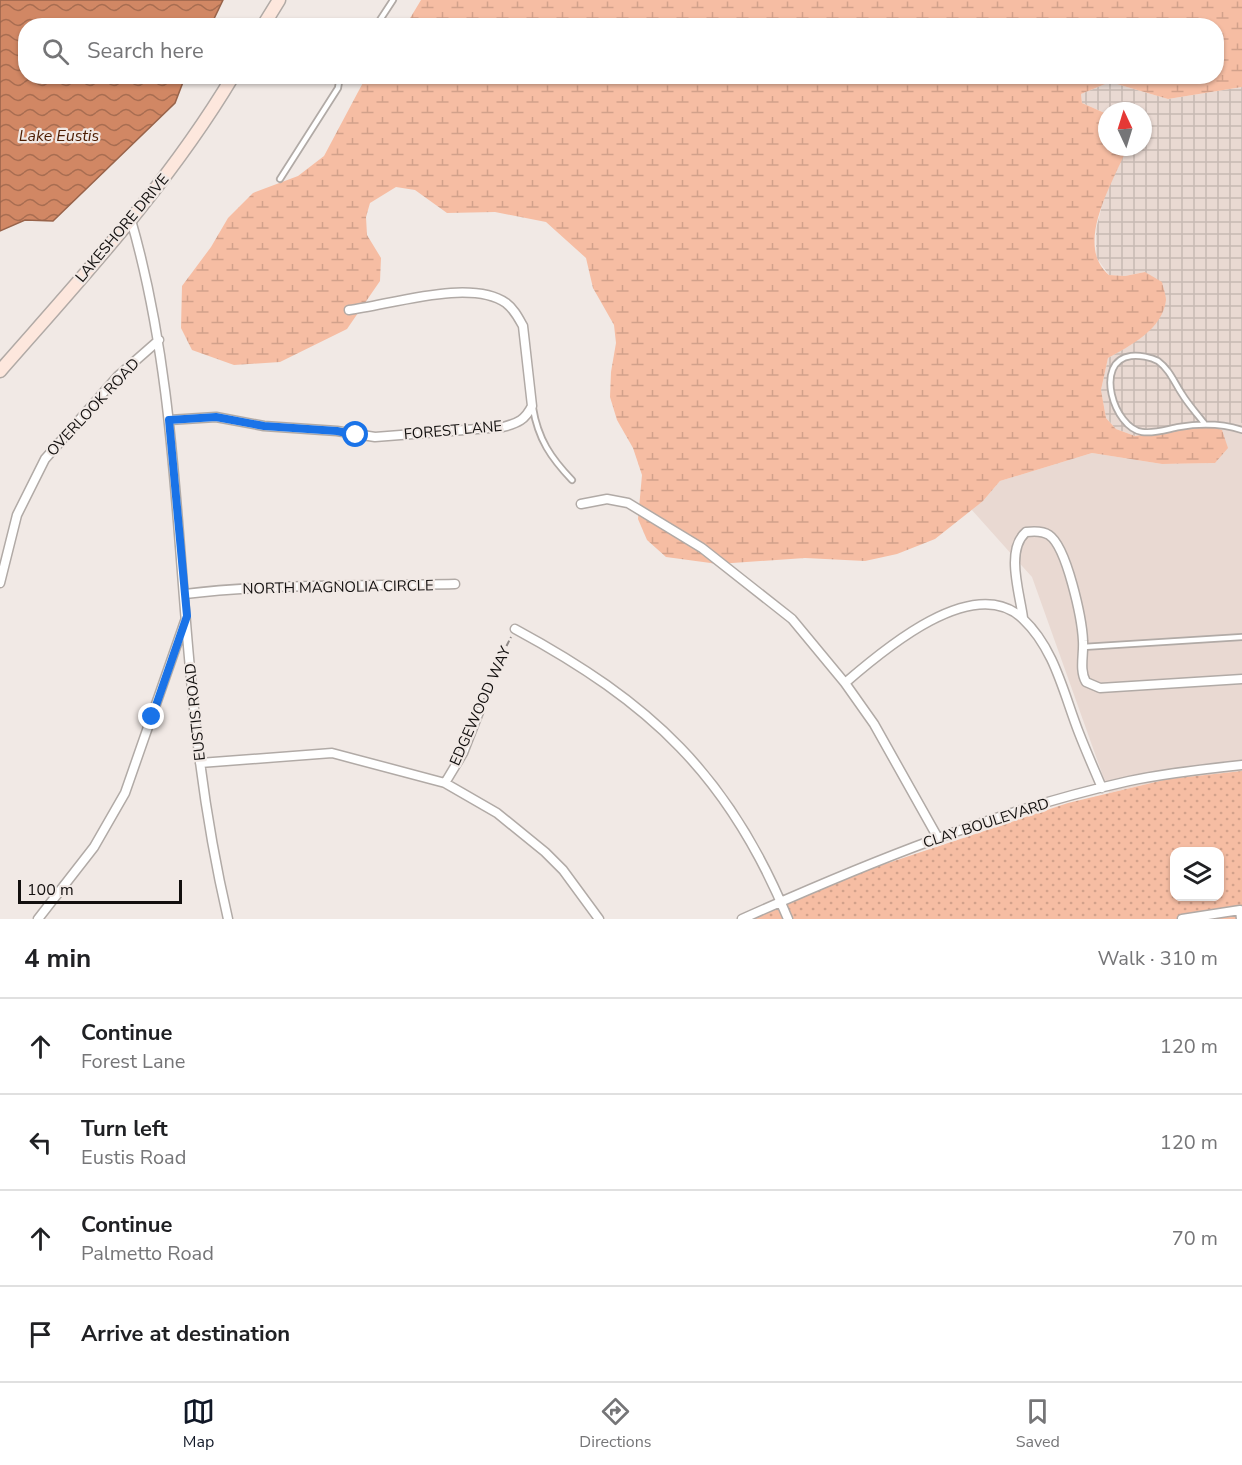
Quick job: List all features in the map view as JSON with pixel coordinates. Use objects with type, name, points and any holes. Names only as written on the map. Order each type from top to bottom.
[{"type":"street","points":[[268,18],[279,0]]},
{"type":"street","name":"LAKESHORE DRIVE","points":[[0,371],[131,220],[177,163],[227,84]]},
{"type":"street","name":"EUSTIS ROAD","points":[[131,220],[145,266],[159,340],[169,420],[200,763],[208,822],[228,919]]},
{"type":"street","points":[[349,310],[438,295],[466,293],[483,295],[507,303],[517,314],[522,326],[532,406]]},
{"type":"street","name":"OVERLOOK ROAD","points":[[0,583],[17,515],[45,459],[118,376],[159,340]]},
{"type":"street","name":"FOREST LANE","points":[[169,420],[216,417],[264,426],[337,431],[375,437],[503,427],[523,421],[532,406]]},
{"type":"street","points":[[581,504],[607,499],[628,503],[702,548],[792,619],[845,683],[899,764],[938,838]]},
{"type":"street","points":[[1023,618],[1015,552],[1018,542],[1026,532],[1043,533],[1054,540],[1067,567],[1082,627],[1084,677],[1094,687],[1242,679]]},
{"type":"street","name":"NORTH MAGNOLIA CIRCLE","points":[[185,594],[305,584],[369,586],[455,584]]},
{"type":"street","points":[[845,683],[911,631],[952,612],[971,606],[992,604],[1008,609],[1023,618],[1047,652],[1102,788]]},
{"type":"street","points":[[38,919],[94,847],[125,793],[186,617]]},
{"type":"street","points":[[515,629],[583,668],[619,693],[670,736],[705,774],[734,813],[788,919]]},
{"type":"street","name":"EDGEWOOD WAY","points":[[445,783],[463,753],[479,712]]},
{"type":"street","points":[[200,763],[332,753],[445,783],[497,813],[545,852],[563,870],[599,919]]},
{"type":"street","name":"CLAY BOULEVARD","points":[[742,919],[938,838],[1102,788],[1185,772],[1242,765]]},
{"type":"street","points":[[1182,919],[1240,910],[1241,919]]},
{"type":"lane","points":[[381,18],[393,0]]},
{"type":"lane","points":[[280,179],[338,88],[338,84]]},
{"type":"lane","points":[[1204,423],[1182,394],[1170,373],[1156,360],[1137,355],[1125,356],[1110,372],[1110,384],[1116,406],[1130,427],[1142,432],[1204,423],[1225,425],[1242,430]]},
{"type":"lane","points":[[532,406],[536,426],[548,453],[572,480]]},
{"type":"lane","points":[[1083,647],[1242,637]]},
{"type":"path","name":"EDGEWOOD WAY","points":[[479,712],[497,664],[515,629]]},
{"type":"shaded area","points":[[1105,84],[1117,84],[1168,99],[1242,87],[1242,423],[1135,436],[1116,429],[1106,418],[1101,390],[1108,358],[1132,344],[1145,272],[1125,276],[1109,275],[1096,257],[1096,229],[1105,194],[1122,156],[1152,156],[1152,102],[1098,102],[1098,110],[1082,103],[1081,94]]},
{"type":"shaded area","points":[[1242,423],[1242,771],[1168,779],[1109,793],[1032,577],[971,509],[983,501],[1000,481],[1092,453],[1162,464],[1215,463],[1207,426]]},
{"type":"green space","points":[[421,0],[1242,0],[1242,87],[1168,99],[1117,84],[1224,84],[1224,18],[410,18]]},
{"type":"green space","points":[[362,84],[1105,84],[1081,94],[1082,103],[1098,110],[1098,156],[1123,156],[1106,195],[1095,230],[1095,247],[1099,262],[1109,275],[1125,276],[1145,272],[1162,282],[1166,298],[1164,310],[1152,328],[1135,342],[1108,358],[1101,390],[1106,418],[1116,429],[1135,436],[1203,424],[1222,430],[1228,448],[1215,463],[1162,464],[1092,453],[1000,481],[983,501],[935,539],[897,554],[865,561],[805,558],[718,564],[666,557],[647,540],[638,519],[642,475],[633,448],[617,420],[610,397],[616,343],[614,325],[593,288],[586,258],[546,222],[495,212],[447,213],[415,190],[396,187],[370,203],[366,217],[367,235],[381,258],[380,281],[347,329],[280,362],[234,365],[192,350],[181,328],[182,286],[211,247],[228,218],[253,193],[298,176],[324,156]]},
{"type":"green space","points":[[1242,771],[1242,919],[747,919],[846,877],[1068,803],[1168,779]]},
{"type":"water","name":"Lake Eustis","points":[[0,0],[223,0],[214,18],[18,18],[18,84],[182,84],[175,103],[53,221],[25,220],[0,231]]},
{"type":"route","points":[[152,717],[187,616],[169,420],[216,417],[264,426],[318,429],[356,435]]}]
